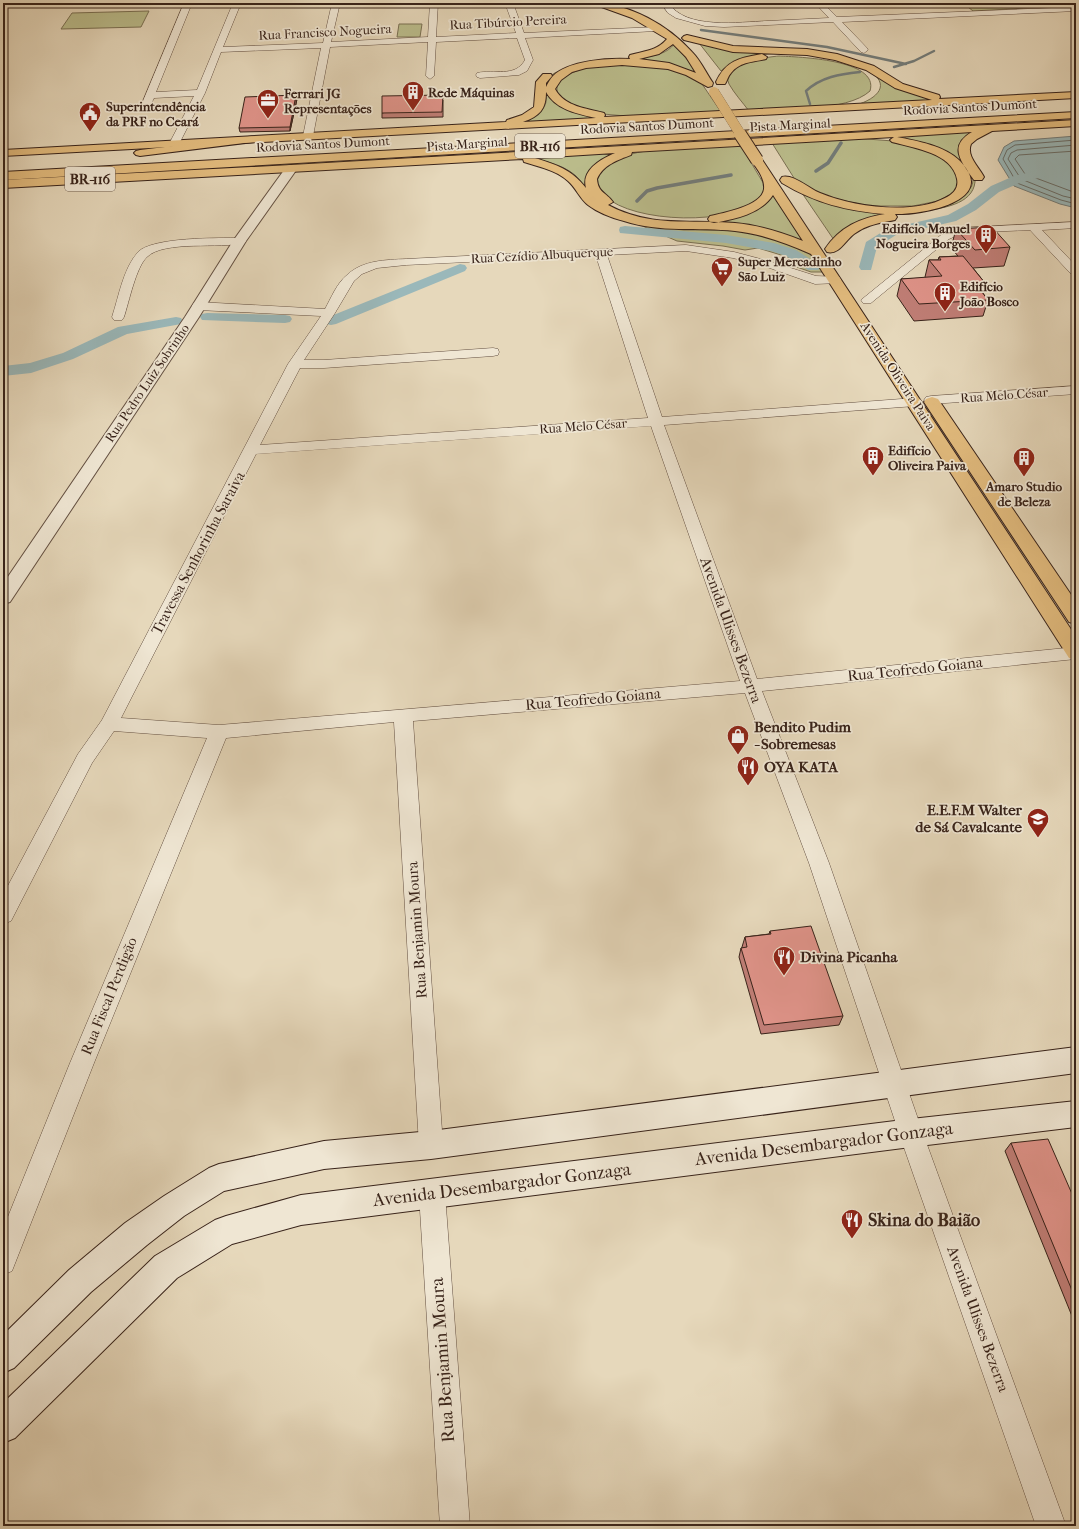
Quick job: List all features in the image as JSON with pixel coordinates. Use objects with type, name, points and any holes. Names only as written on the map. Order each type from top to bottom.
[{"type":"main road","name":"Avenida Oliveira Paiva","points":[[599,3],[630,14],[672,38],[688,53],[758,160],[773,173],[786,180],[807,216],[840,262]]},
{"type":"main road","points":[[621,3],[651,15],[668,24],[700,49]]},
{"type":"main road","points":[[501,126],[526,117],[539,108],[541,100],[541,82],[556,70],[584,62],[650,54],[663,49],[672,38]]},
{"type":"main road","points":[[687,38],[740,50],[807,52],[837,57],[866,66],[894,84],[912,91],[939,98],[972,101]]},
{"type":"main road","points":[[721,82],[724,72],[737,63],[762,57],[790,55],[821,57],[843,62],[864,71],[873,78],[875,83]]},
{"type":"main road","points":[[648,119],[609,116],[573,109],[554,96],[550,89],[559,76],[575,68],[598,63],[627,61],[646,62],[669,66],[698,76],[711,88]]},
{"type":"main road","points":[[714,72],[726,93],[767,152]]},
{"type":"main road","name":"Pista Marginal","points":[[3,153],[1076,95]]},
{"type":"main road","points":[[848,107],[869,96]]},
{"type":"main road","name":"Rodovia Santos Dumont","points":[[3,161],[1076,103]]},
{"type":"main road","name":"Rodovia Santos Dumont","points":[[3,176],[1076,115]]},
{"type":"main road","name":"Pista Marginal","points":[[3,184],[291,169],[1076,123]]},
{"type":"main road","points":[[832,250],[844,235],[860,224],[882,218],[944,211],[959,205],[975,192],[979,179],[965,157],[963,150],[964,144],[990,128]]},
{"type":"main road","points":[[786,180],[823,199],[844,205],[877,210],[909,209],[932,206],[946,202],[958,195],[962,190],[964,176],[960,168],[936,151],[904,142],[861,135]]},
{"type":"main road","points":[[140,153],[258,139]]},
{"type":"main road","points":[[646,148],[616,157],[598,167],[591,184],[596,193],[612,205],[631,213],[666,219],[705,220],[740,213],[758,203],[769,193],[773,173]]},
{"type":"main road","points":[[506,156],[543,163],[560,170],[573,179],[592,202],[615,214],[629,219],[668,226],[734,227],[756,230],[782,237],[816,251]]},
{"type":"main road","points":[[236,163],[320,167]]},
{"type":"main road","name":"Rua Pedro Luiz Sobrinho","points":[[3,598],[240,241],[291,169]]},
{"type":"main road","name":"Avenida Oliveira Paiva","points":[[773,173],[816,251],[835,280],[923,397],[1076,617]]},
{"type":"main road","name":"Avenida Oliveira Paiva","points":[[858,287],[874,312]]},
{"type":"main road","name":"Avenida Oliveira Paiva","points":[[923,397],[1076,653]]},
{"type":"main road","points":[[3,1357],[80,1281],[136,1234],[174,1206],[219,1178],[324,1155],[431,1145],[1076,1060]]},
{"type":"main road","name":"Avenida Desembargador Gonzaga","points":[[3,1426],[166,1267],[226,1231],[301,1210],[911,1132],[1076,1114]]},
{"type":"street","points":[[146,106],[188,3]]},
{"type":"street","points":[[174,144],[200,93],[219,50],[237,3]]},
{"type":"street","points":[[308,136],[336,3]]},
{"type":"street","points":[[430,76],[429,67],[433,39],[434,3]]},
{"type":"street","points":[[480,75],[510,74],[521,71],[524,69],[529,60],[509,3]]},
{"type":"street","points":[[665,3],[672,13],[690,20],[724,25],[1076,9]]},
{"type":"street","points":[[819,3],[864,50]]},
{"type":"street","points":[[1067,3],[1076,9]]},
{"type":"street","points":[[965,8],[973,14]]},
{"type":"street","name":"Rua Tibúrcio Pereira","points":[[433,39],[656,29]]},
{"type":"street","name":"Rua Francisco Nogueira","points":[[219,50],[433,39]]},
{"type":"street","points":[[150,95],[200,93]]},
{"type":"street","points":[[866,300],[949,234],[961,230],[1076,225]]},
{"type":"street","points":[[1032,227],[1076,274]]},
{"type":"street","points":[[118,317],[130,280],[139,260],[147,251],[167,245],[240,241]]},
{"type":"street","name":"Rua Cezídio Albuquerque","points":[[295,364],[350,278],[358,272],[375,265],[669,247],[714,251],[768,264],[815,280],[835,280]]},
{"type":"street","name":"Avenida Ulisses Bezerra","points":[[600,252],[656,421],[751,686],[819,863],[911,1132],[1052,1526]]},
{"type":"street","points":[[198,306],[329,313]]},
{"type":"street","points":[[295,364],[324,364],[493,352]]},
{"type":"street","name":"Travessa Senhorinha Saraiva","points":[[3,915],[85,759],[109,724],[252,450],[295,364]]},
{"type":"street","name":"Rua Melo César","points":[[252,450],[381,442],[656,421],[923,397],[1076,390]]},
{"type":"street","name":"Rua Teofredo Goiana","points":[[109,724],[219,732],[751,686],[1076,653]]},
{"type":"street","name":"Rua Benjamin Moura","points":[[403,715],[431,1145]]},
{"type":"street","name":"Rua Fiscal Perdigão","points":[[3,1262],[108,996],[219,732]]},
{"type":"street","name":"Rua Benjamin Moura","points":[[432,1194],[455,1526]]},
{"type":"green space","points":[[963,3],[1059,3],[1063,6],[973,11]]},
{"type":"green space","points":[[149,11],[141,27],[61,29],[72,13]]},
{"type":"green space","points":[[399,24],[422,24],[420,37],[397,37]]},
{"type":"green space","points":[[699,43],[744,51],[795,53],[831,56],[864,66],[891,85],[906,91],[947,100],[856,105],[876,95],[880,86],[875,75],[853,64],[814,55],[792,53],[771,54],[751,56],[734,62],[721,71]]},
{"type":"green space","points":[[674,44],[690,63],[695,72],[667,64],[617,60],[558,74],[553,99],[607,118],[515,123],[531,117],[544,107],[546,102],[546,82],[548,78],[562,70],[578,65],[615,59],[653,56],[669,49]]},
{"type":"green space","points":[[779,56],[818,59],[850,66],[863,72],[870,80],[870,91],[860,98],[846,103],[830,106],[749,111],[729,84],[728,77],[731,71],[737,66],[746,62]]},
{"type":"green space","points":[[639,63],[680,71],[700,81],[721,112],[637,117],[603,114],[590,111],[565,101],[557,92],[557,83],[566,76],[585,68],[606,64]]},
{"type":"green space","points":[[981,131],[966,137],[975,182],[969,196],[954,204],[935,209],[888,215],[866,220],[847,228],[834,240],[802,193],[881,212],[956,200],[969,190],[973,180],[969,171],[960,163],[948,155],[922,144],[904,139],[883,136]]},
{"type":"green space","points":[[854,138],[893,141],[919,147],[950,162],[961,178],[954,193],[938,201],[913,206],[869,206],[827,197],[799,183],[794,178],[772,143]]},
{"type":"green space","points":[[740,144],[765,186],[760,197],[747,207],[729,213],[707,217],[683,218],[637,212],[618,205],[605,196],[599,189],[597,183],[601,171],[606,166],[632,154],[650,151]]},
{"type":"green space","points":[[622,151],[599,162],[592,168],[588,175],[587,184],[589,189],[607,205],[624,213],[645,219],[666,222],[710,222],[730,219],[747,214],[762,206],[773,195],[804,243],[775,231],[754,227],[733,224],[670,223],[632,217],[611,210],[592,198],[577,177],[569,171],[537,159],[523,157]]},
{"type":"green space","points":[[640,225],[662,228],[728,229],[749,231],[801,248],[810,254],[823,272],[811,272],[791,265],[791,258],[758,248],[745,250],[677,241]]},
{"type":"water","points":[[1076,136],[1076,208],[1060,204],[1014,186],[998,160],[1004,147],[1014,141]]},
{"type":"building","name":"Ferrari JG Representações","points":[[296,95],[290,127],[239,128],[245,97]]},
{"type":"building","name":"Rede Máquinas","points":[[443,95],[442,112],[382,113],[382,96]]},
{"type":"building","points":[[992,227],[1010,247],[975,250],[956,229]]},
{"type":"building","points":[[963,256],[985,283],[975,283],[988,300],[919,304],[901,279],[942,276],[929,260],[941,260],[939,257]]},
{"type":"building","name":"Divina Picanha","points":[[811,926],[843,1016],[764,1025],[741,948],[747,947],[745,937],[771,934],[770,931]]},
{"type":"building","points":[[1048,1139],[1076,1203],[1076,1300],[1011,1143]]},
{"type":"waterway","points":[[701,30],[827,47],[905,64]]},
{"type":"waterway","points":[[905,64],[934,51]]},
{"type":"waterway","points":[[894,67],[905,64]]},
{"type":"waterway","points":[[810,104],[806,91],[818,82],[831,77],[860,72]]},
{"type":"waterway","points":[[816,171],[828,163],[841,143]]},
{"type":"waterway","points":[[866,267],[871,245],[892,232],[952,218],[972,207],[995,189],[1018,179],[1076,165]]},
{"type":"waterway","points":[[637,201],[647,191],[657,188],[731,175]]},
{"type":"waterway","points":[[625,230],[726,239],[774,247],[791,253],[813,267]]},
{"type":"waterway","points":[[331,321],[460,268]]},
{"type":"waterway","points":[[207,317],[285,319]]},
{"type":"waterway","points":[[3,371],[31,368],[68,356],[123,330],[176,321]]},
{"type":"place","name":"Rede Máquinas","points":[[413,112]]},
{"type":"place","name":"Ferrari JG Representações","points":[[268,120]]},
{"type":"place","name":"Superintendência da PRF no Ceará","points":[[90,132]]},
{"type":"place","name":"Edifício Manuel Nogueira Borges","points":[[986,254]]},
{"type":"place","name":"Super Mercadinho São Luiz","points":[[722,288]]},
{"type":"place","name":"Edifício João Bosco","points":[[945,312]]},
{"type":"place","name":"Edifício Oliveira Paiva","points":[[873,476]]},
{"type":"place","name":"Amaro Studio de Beleza","points":[[1024,478]]},
{"type":"place","name":"Bendito Pudim - Sobremesas","points":[[738,756]]},
{"type":"place","name":"OYA KATA","points":[[748,786]]},
{"type":"place","name":"E.E.F.M Walter de Sá Cavalcante","points":[[1038,838]]},
{"type":"place","name":"Divina Picanha","points":[[784,976]]},
{"type":"place","name":"Skina do Baião","points":[[852,1240]]}]
